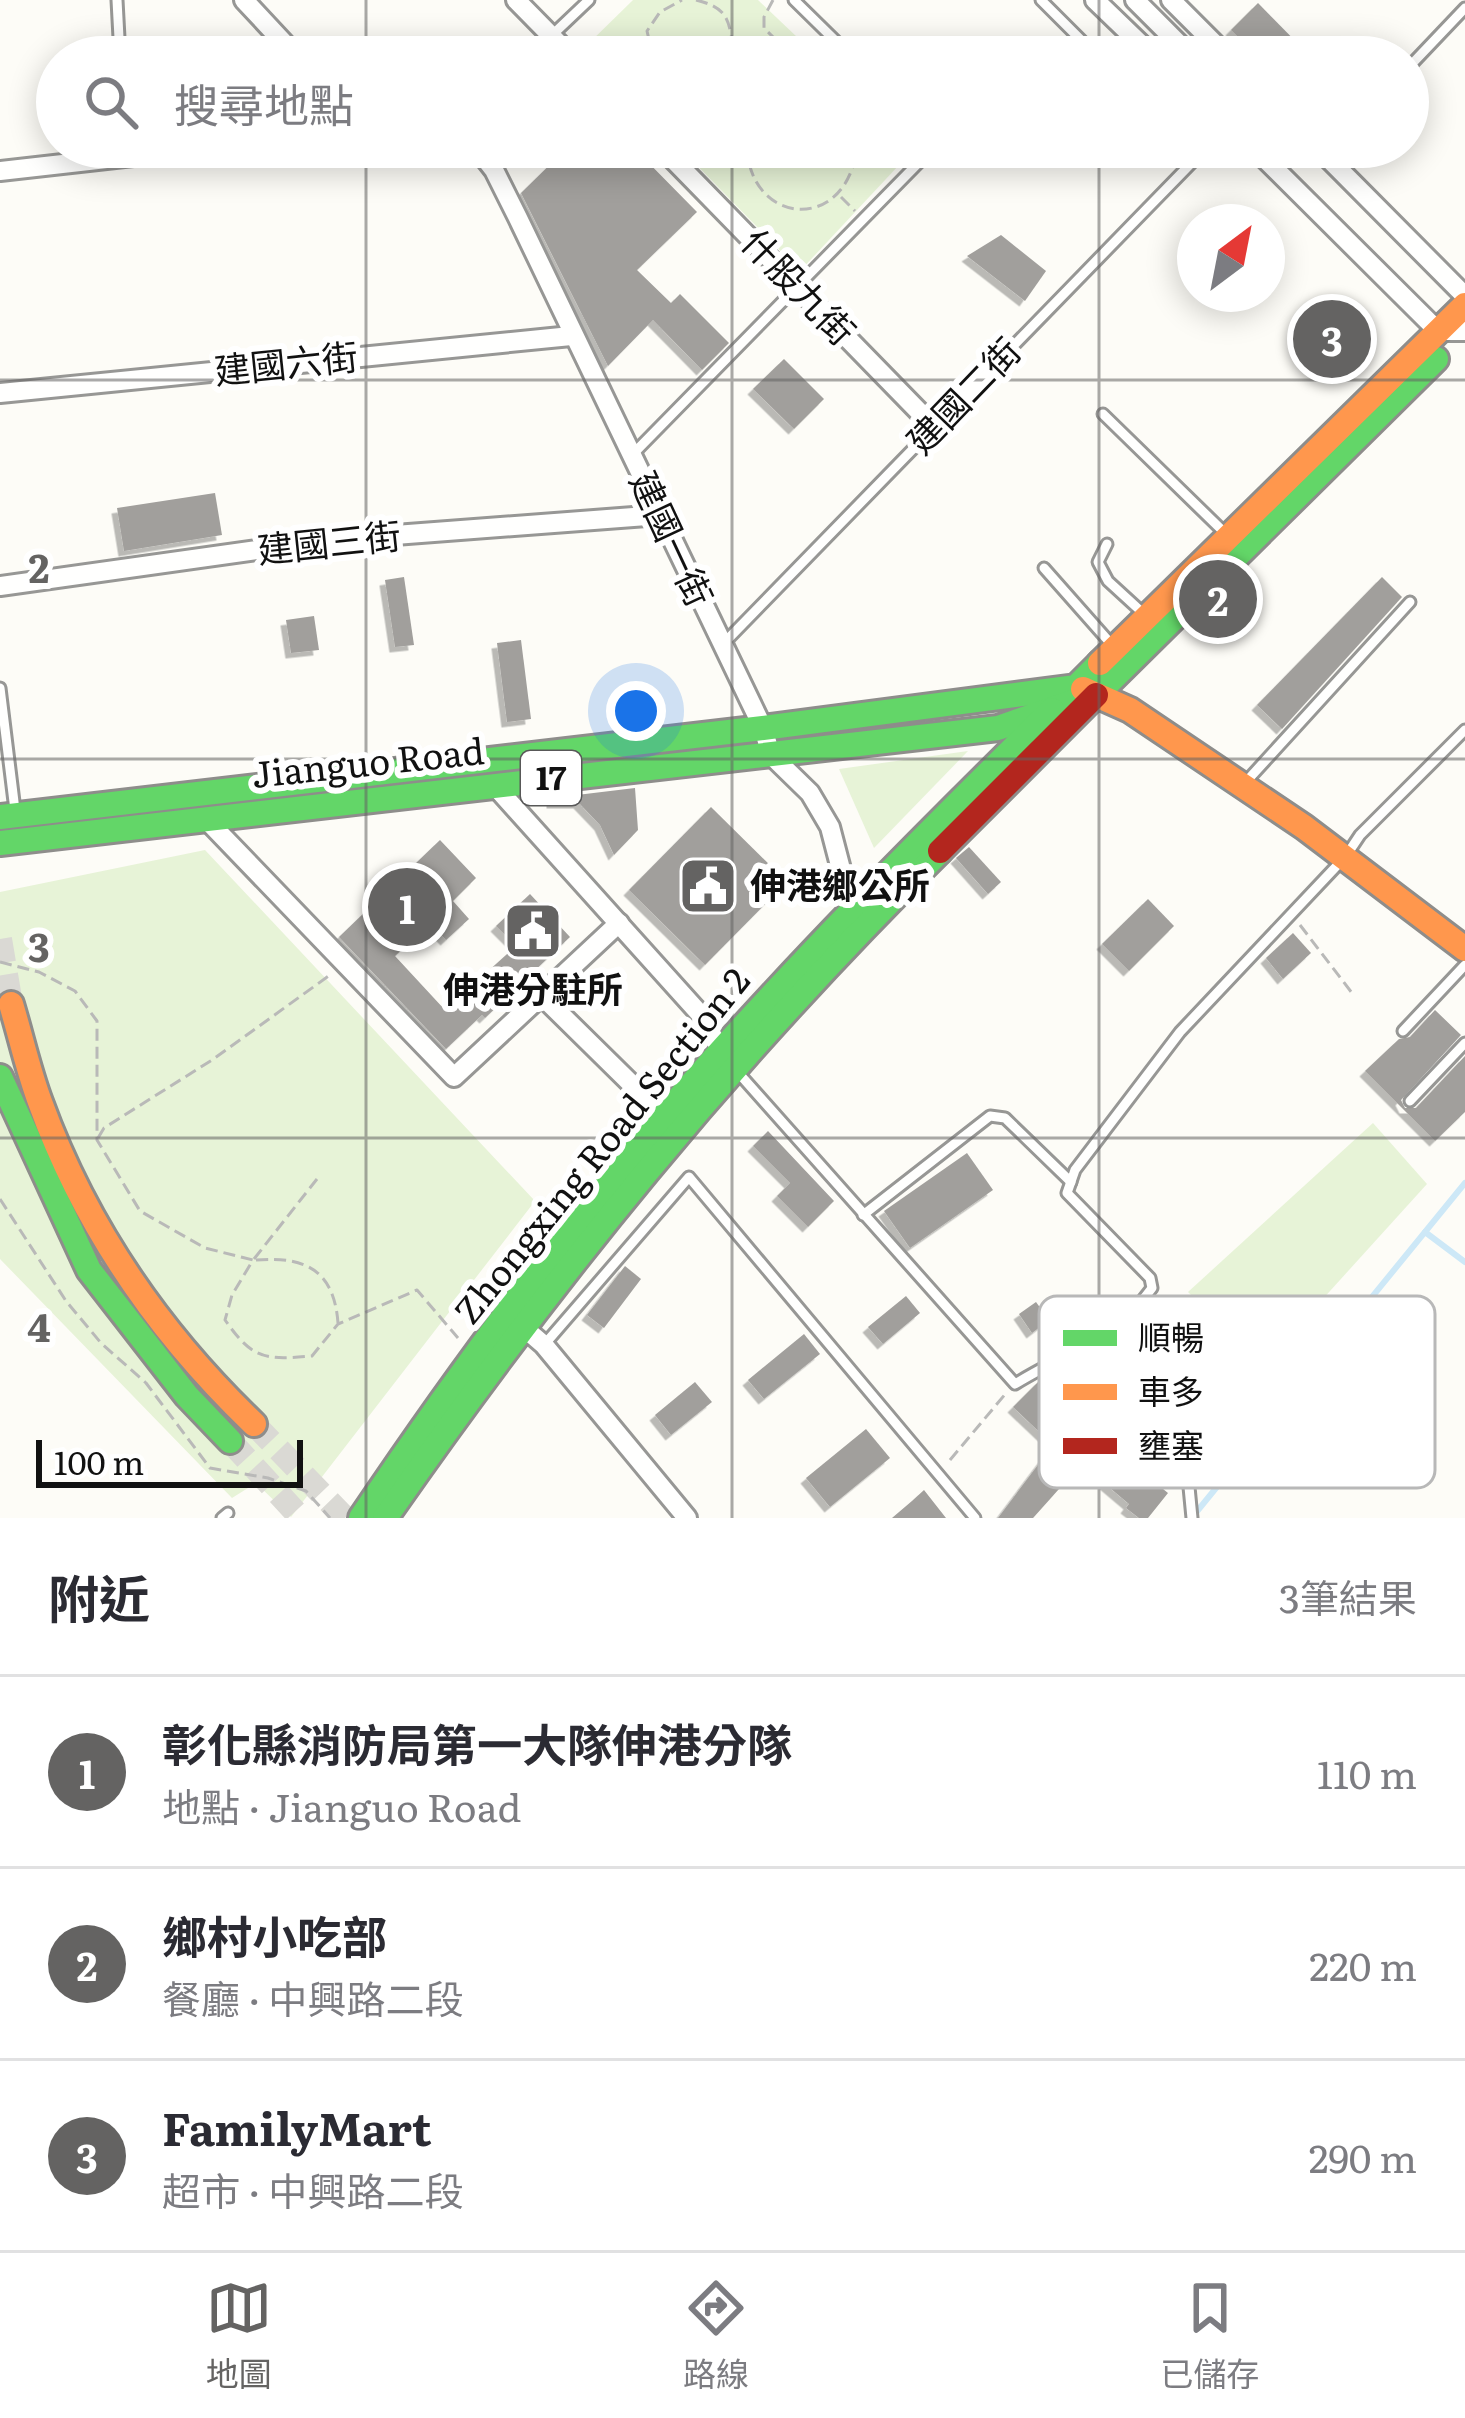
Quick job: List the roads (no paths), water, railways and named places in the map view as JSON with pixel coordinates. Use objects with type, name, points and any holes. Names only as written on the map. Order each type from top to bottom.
[{"type":"main road","name":"17","points":[[1087,690],[1459,330],[1465,300]]},
{"type":"main road","name":"17","points":[[1087,690],[1114,649],[1236,544]]},
{"type":"main road","name":"Jianguo Road","points":[[0,842],[998,728],[1055,708],[1087,690]]},
{"type":"main road","name":"Jianguo Road","points":[[5,819],[1087,690]]},
{"type":"main road","points":[[1087,690],[1346,856],[1412,903],[1465,949]]},
{"type":"main road","name":"Zhongxing Road Section 2","points":[[856,921],[1087,690]]},
{"type":"main road","name":"Zhongxing Road Section 2","points":[[379,1514],[516,1320],[584,1242],[671,1124],[726,1059],[1055,708]]},
{"type":"main road","points":[[11,1004],[40,1100],[68,1166],[133,1288],[225,1397],[254,1424]]},
{"type":"main road","points":[[0,1076],[88,1270],[187,1396],[230,1442]]},
{"type":"main road","name":"Zhongxing Road Section 2","points":[[379,1514],[475,1358],[516,1320]]},
{"type":"street","points":[[244,0],[277,36]]},
{"type":"street","points":[[516,0],[551,36]]},
{"type":"street","points":[[1094,0],[1132,36]]},
{"type":"street","points":[[1135,0],[1171,36]]},
{"type":"street","points":[[1172,0],[1207,36]]},
{"type":"street","points":[[0,171],[36,166]]},
{"type":"street","name":"建國一街","points":[[490,168],[661,514],[763,728],[771,755],[810,794],[830,827],[856,921]]},
{"type":"street","name":"什股九街","points":[[682,168],[934,427]]},
{"type":"street","points":[[1277,168],[1459,330]]},
{"type":"street","points":[[1342,168],[1465,300]]},
{"type":"street","name":"建國六街","points":[[0,393],[571,336]]},
{"type":"street","name":"建國三街","points":[[0,586],[328,540],[661,514]]},
{"type":"street","points":[[494,784],[700,1014],[726,1059]]},
{"type":"street","points":[[204,817],[454,1077],[619,923]]},
{"type":"street","points":[[542,995],[671,1124]]},
{"type":"street","points":[[516,1320],[544,1345],[687,1518]]},
{"type":"lane","points":[[117,0],[119,36]]},
{"type":"lane","points":[[553,36],[589,0]]},
{"type":"lane","points":[[794,0],[831,36]]},
{"type":"lane","points":[[1041,0],[1077,36]]},
{"type":"lane","points":[[1429,46],[1465,8]]},
{"type":"lane","points":[[631,456],[914,168]]},
{"type":"lane","name":"建國二街","points":[[721,646],[1187,168]]},
{"type":"lane","points":[[1103,414],[1236,544]]},
{"type":"lane","points":[[1107,544],[1098,562],[1108,581],[1147,617]]},
{"type":"lane","points":[[1044,568],[1114,649]]},
{"type":"lane","points":[[1243,786],[1410,602]]},
{"type":"lane","points":[[0,688],[5,819]]},
{"type":"lane","points":[[1146,1296],[1152,1288],[1150,1278],[1067,1193],[1075,1170],[1180,1032],[1346,856],[1360,835],[1465,730]]},
{"type":"lane","points":[[1403,1031],[1465,965]]},
{"type":"lane","points":[[1411,1101],[1465,1043]]},
{"type":"lane","points":[[726,1059],[1015,1384],[1039,1371]]},
{"type":"lane","points":[[863,1215],[990,1116],[1005,1118],[1071,1182]]},
{"type":"lane","points":[[544,1345],[689,1177],[975,1518]]},
{"type":"lane","points":[[1189,1488],[1192,1518]]},
{"type":"waterway","points":[[1373,1296],[1465,1183]]},
{"type":"waterway","points":[[1425,1232],[1465,1262]]},
{"type":"waterway","points":[[1194,1515],[1216,1488]]},
{"type":"tunnel","points":[[0,939],[11,1004]]},
{"type":"tunnel","points":[[254,1424],[345,1518]]},
{"type":"tunnel","points":[[230,1441],[301,1518]]},
{"type":"place","name":"FamilyMart","points":[[1332,339]]},
{"type":"place","name":"鄉村小吃部","points":[[1218,599]]},
{"type":"place","name":"伸港鄉公所","points":[[708,886]]},
{"type":"place","name":"彰化縣消防局第一大隊伸港分隊","points":[[407,907]]},
{"type":"place","name":"伸港分駐所","points":[[533,931]]}]
